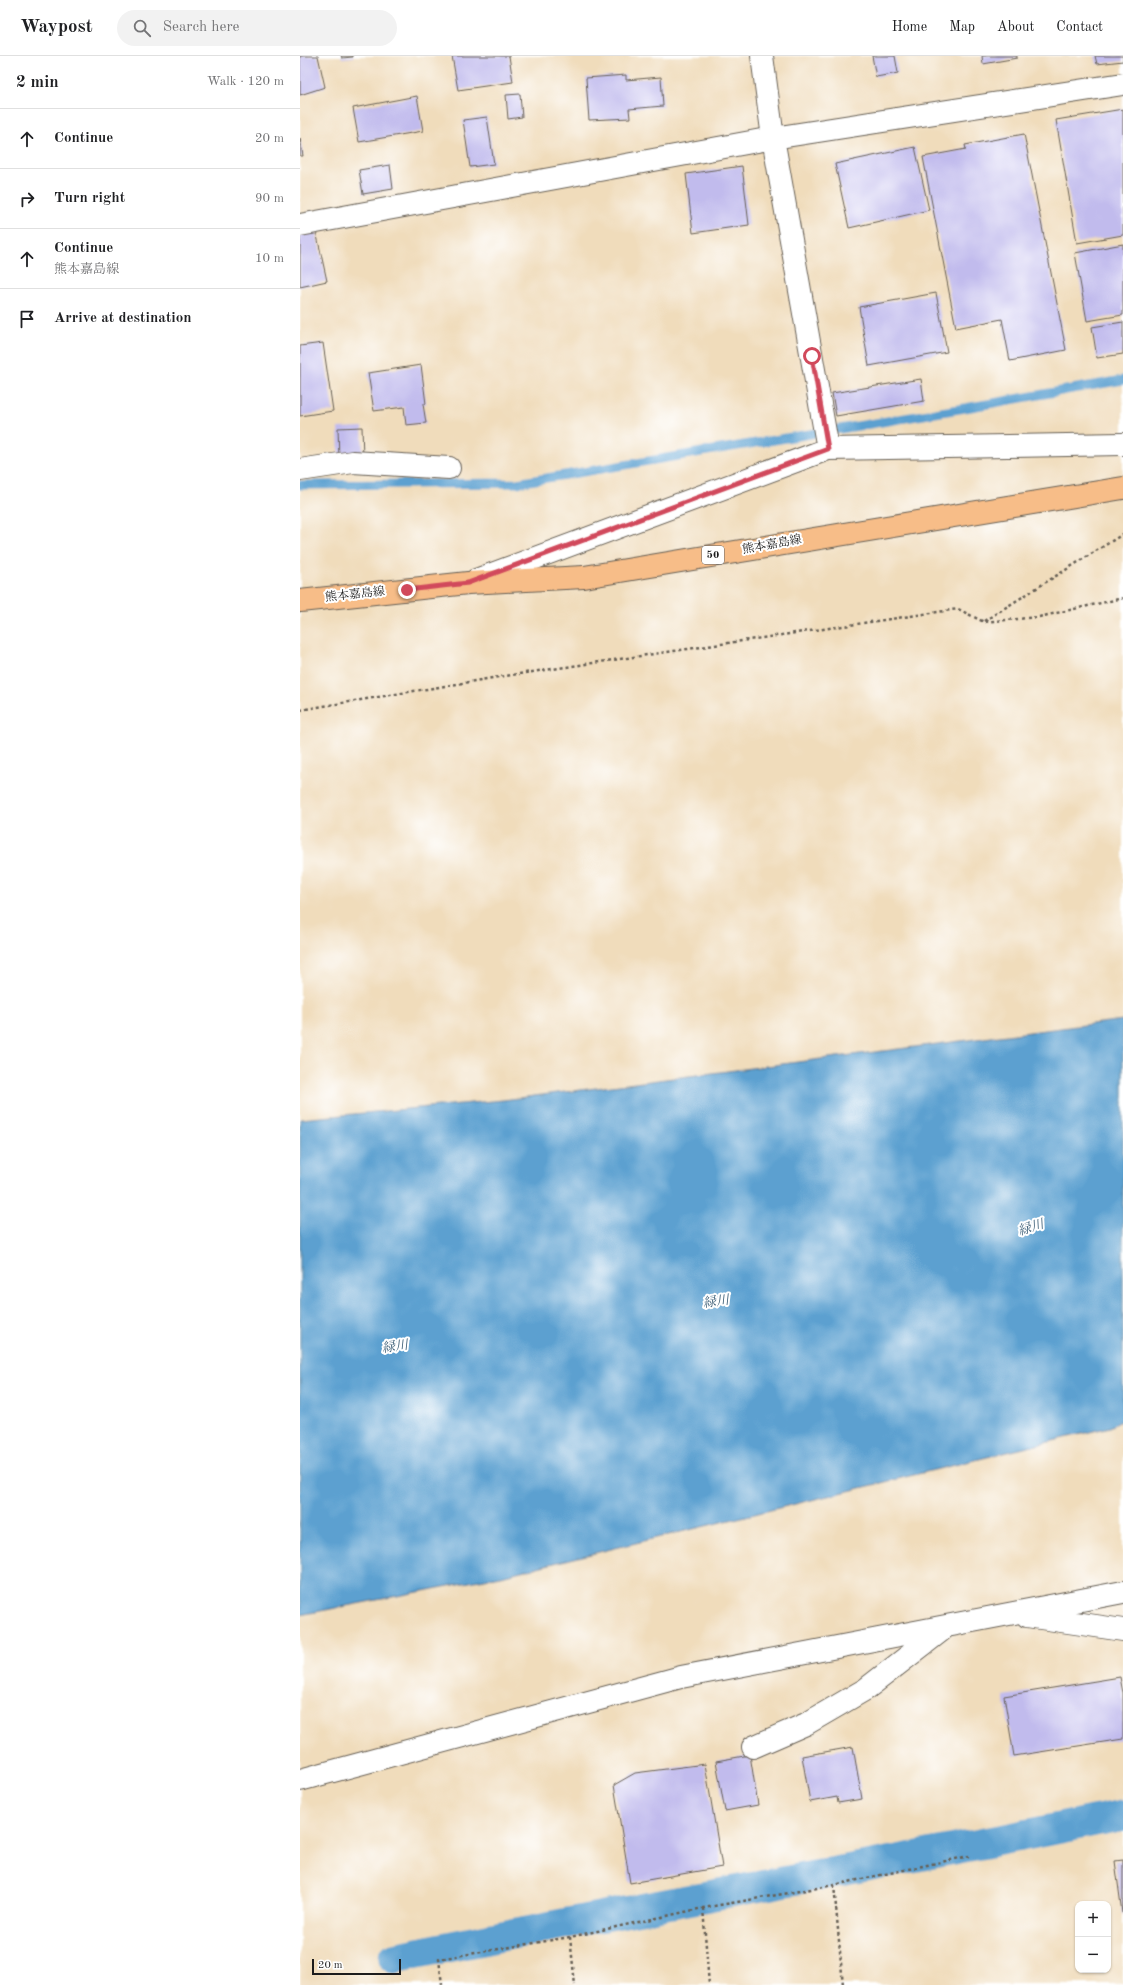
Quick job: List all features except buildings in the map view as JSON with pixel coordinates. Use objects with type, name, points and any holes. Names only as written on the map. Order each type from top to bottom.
[{"type":"main road","name":"熊本嘉島線","points":[[300,601],[468,583],[584,577],[1123,488]]},
{"type":"street","points":[[762,56],[773,138],[828,449]]},
{"type":"street","points":[[300,225],[773,138],[1123,84]]},
{"type":"street","points":[[468,583],[828,449],[1123,444]]},
{"type":"street","points":[[300,470],[353,462],[449,468]]},
{"type":"street","points":[[300,1780],[681,1677],[945,1628],[1123,1592]]},
{"type":"street","points":[[1010,1614],[1123,1630]]},
{"type":"street","points":[[753,1747],[806,1724],[866,1689],[945,1628]]},
{"type":"path","points":[[984,622],[1123,534]]},
{"type":"path","points":[[300,710],[505,676],[958,609],[984,622],[1040,617],[1123,598]]},
{"type":"path","points":[[442,1985],[439,1959],[570,1937],[702,1908],[834,1885],[969,1856]]},
{"type":"path","points":[[834,1885],[843,1985]]},
{"type":"path","points":[[702,1908],[709,1985]]},
{"type":"path","points":[[570,1937],[575,1985]]},
{"type":"water","name":"緑川","points":[[1123,1020],[1123,1420],[1110,1427],[505,1575],[300,1615],[300,1119],[503,1100]]},
{"type":"waterway","points":[[300,485],[517,483],[1123,380]]},
{"type":"waterway","points":[[394,1958],[576,1921],[941,1852],[1123,1815]]},
{"type":"route","points":[[407,590],[468,583],[828,449],[812,356]]}]
